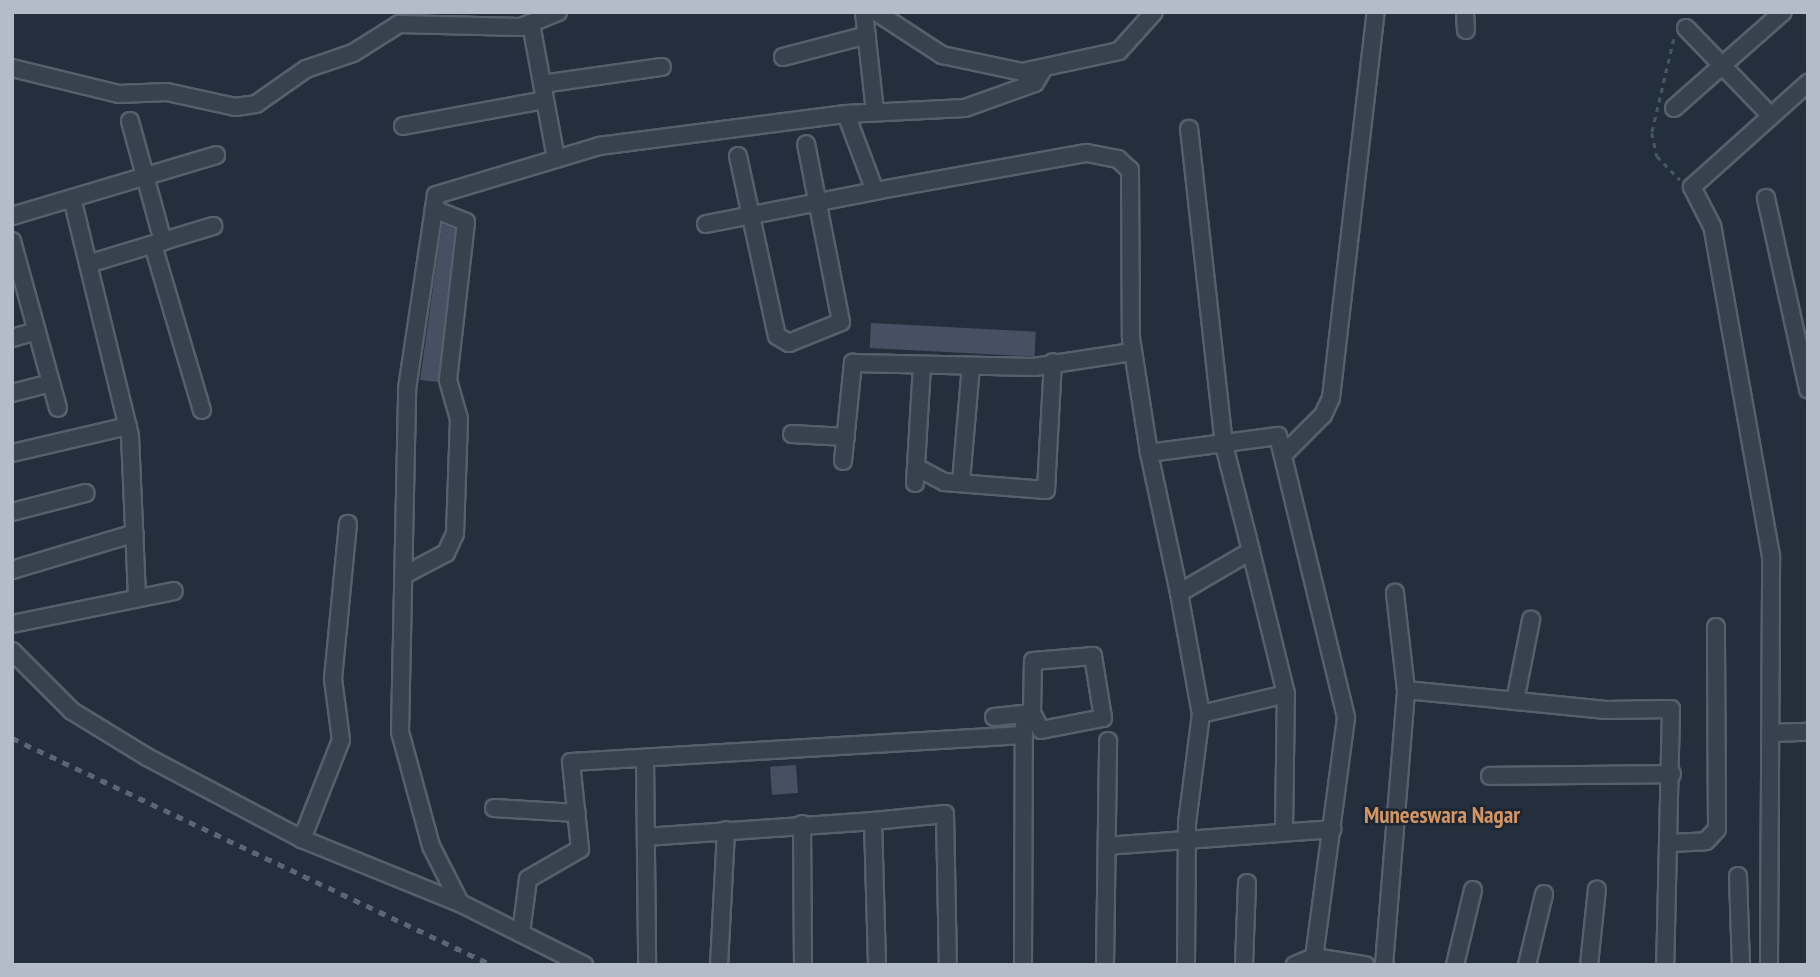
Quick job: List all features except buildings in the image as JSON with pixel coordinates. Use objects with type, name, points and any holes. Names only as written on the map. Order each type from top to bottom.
[{"type":"street","points":[[12,68],[119,94],[167,92],[235,107],[256,104],[306,69],[353,53],[399,24],[531,24],[558,12]]},
{"type":"street","points":[[864,12],[875,112]]},
{"type":"street","points":[[876,12],[966,62],[1043,69],[1119,51],[1154,12]]},
{"type":"street","points":[[1283,455],[1323,415],[1331,398],[1376,12]]},
{"type":"street","points":[[1465,12],[1466,30]]},
{"type":"street","points":[[1674,108],[1783,12]]},
{"type":"street","points":[[531,24],[556,159]]},
{"type":"street","points":[[1686,29],[1771,116]]},
{"type":"street","points":[[783,58],[867,35]]},
{"type":"street","points":[[402,126],[662,67]]},
{"type":"street","points":[[460,903],[431,846],[400,732],[408,573],[407,389],[436,195],[599,146],[846,114],[965,108],[1035,83],[1043,69]]},
{"type":"street","points":[[1769,965],[1771,556],[1712,226],[1692,187],[1808,83]]},
{"type":"street","points":[[846,114],[875,191]]},
{"type":"street","points":[[130,121],[145,176],[158,243],[202,410]]},
{"type":"street","points":[[1189,129],[1224,445],[1286,695],[1284,832]]},
{"type":"street","points":[[738,156],[777,336],[789,343],[841,325],[806,144]]},
{"type":"street","points":[[706,224],[1087,153],[1118,159],[1129,170],[1132,352],[1149,453],[1201,714],[1186,840],[1186,965]]},
{"type":"street","points":[[12,216],[216,155]]},
{"type":"street","points":[[72,198],[128,426],[137,597]]},
{"type":"street","points":[[1766,198],[1808,389]]},
{"type":"street","points":[[408,573],[446,553],[455,534],[459,419],[448,380],[467,225],[434,209]]},
{"type":"street","points":[[88,264],[213,226]]},
{"type":"street","points":[[12,241],[17,281],[36,331],[58,408]]},
{"type":"street","points":[[12,338],[36,331]]},
{"type":"street","points":[[844,461],[853,363],[971,366],[1053,362],[1132,352]]},
{"type":"street","points":[[922,365],[916,475],[944,482],[1046,490],[1053,362]]},
{"type":"street","points":[[961,482],[971,366]]},
{"type":"street","points":[[12,393],[51,383]]},
{"type":"street","points":[[12,453],[128,426]]},
{"type":"street","points":[[792,434],[846,437]]},
{"type":"street","points":[[1149,453],[1278,436],[1346,718],[1314,957]]},
{"type":"street","points":[[12,512],[86,493]]},
{"type":"street","points":[[302,839],[341,740],[333,679],[348,524]]},
{"type":"street","points":[[12,570],[135,533]]},
{"type":"street","points":[[1179,593],[1251,551]]},
{"type":"street","points":[[12,624],[174,591]]},
{"type":"street","points":[[1384,965],[1406,690],[1395,593]]},
{"type":"street","points":[[1515,701],[1531,620]]},
{"type":"street","points":[[1671,843],[1706,841],[1716,834],[1716,627]]},
{"type":"street","points":[[12,650],[72,711],[302,839],[460,903],[583,965]]},
{"type":"street","points":[[1023,965],[1024,736],[1033,661],[1093,656],[1104,717],[1041,730],[1028,714]]},
{"type":"street","points":[[1406,690],[1515,701],[1671,709],[1671,843],[1665,965]]},
{"type":"street","points":[[1201,714],[1286,695]]},
{"type":"street","points":[[995,717],[1028,714]]},
{"type":"street","points":[[1771,733],[1808,732]]},
{"type":"street","points":[[521,933],[528,879],[580,849],[571,762],[1024,736]]},
{"type":"street","points":[[1105,965],[1108,741]]},
{"type":"street","points":[[645,758],[647,965]]},
{"type":"street","points":[[1490,776],[1672,774]]},
{"type":"street","points":[[494,808],[577,813]]},
{"type":"street","points":[[646,837],[945,814],[948,965]]},
{"type":"street","points":[[873,821],[877,965]]},
{"type":"street","points":[[802,824],[803,965]]},
{"type":"street","points":[[1107,846],[1332,829]]},
{"type":"street","points":[[719,965],[726,830]]},
{"type":"street","points":[[1738,876],[1741,965]]},
{"type":"street","points":[[1244,965],[1247,883]]},
{"type":"street","points":[[1589,965],[1597,889]]},
{"type":"street","points":[[1455,965],[1473,890]]},
{"type":"street","points":[[1527,965],[1544,894]]},
{"type":"street","points":[[1295,965],[1314,957],[1365,965]]},
{"type":"railway","points":[[12,738],[492,965]]},
{"type":"district","name":"Muneeswara Nagar","points":[[1442,815]]}]
